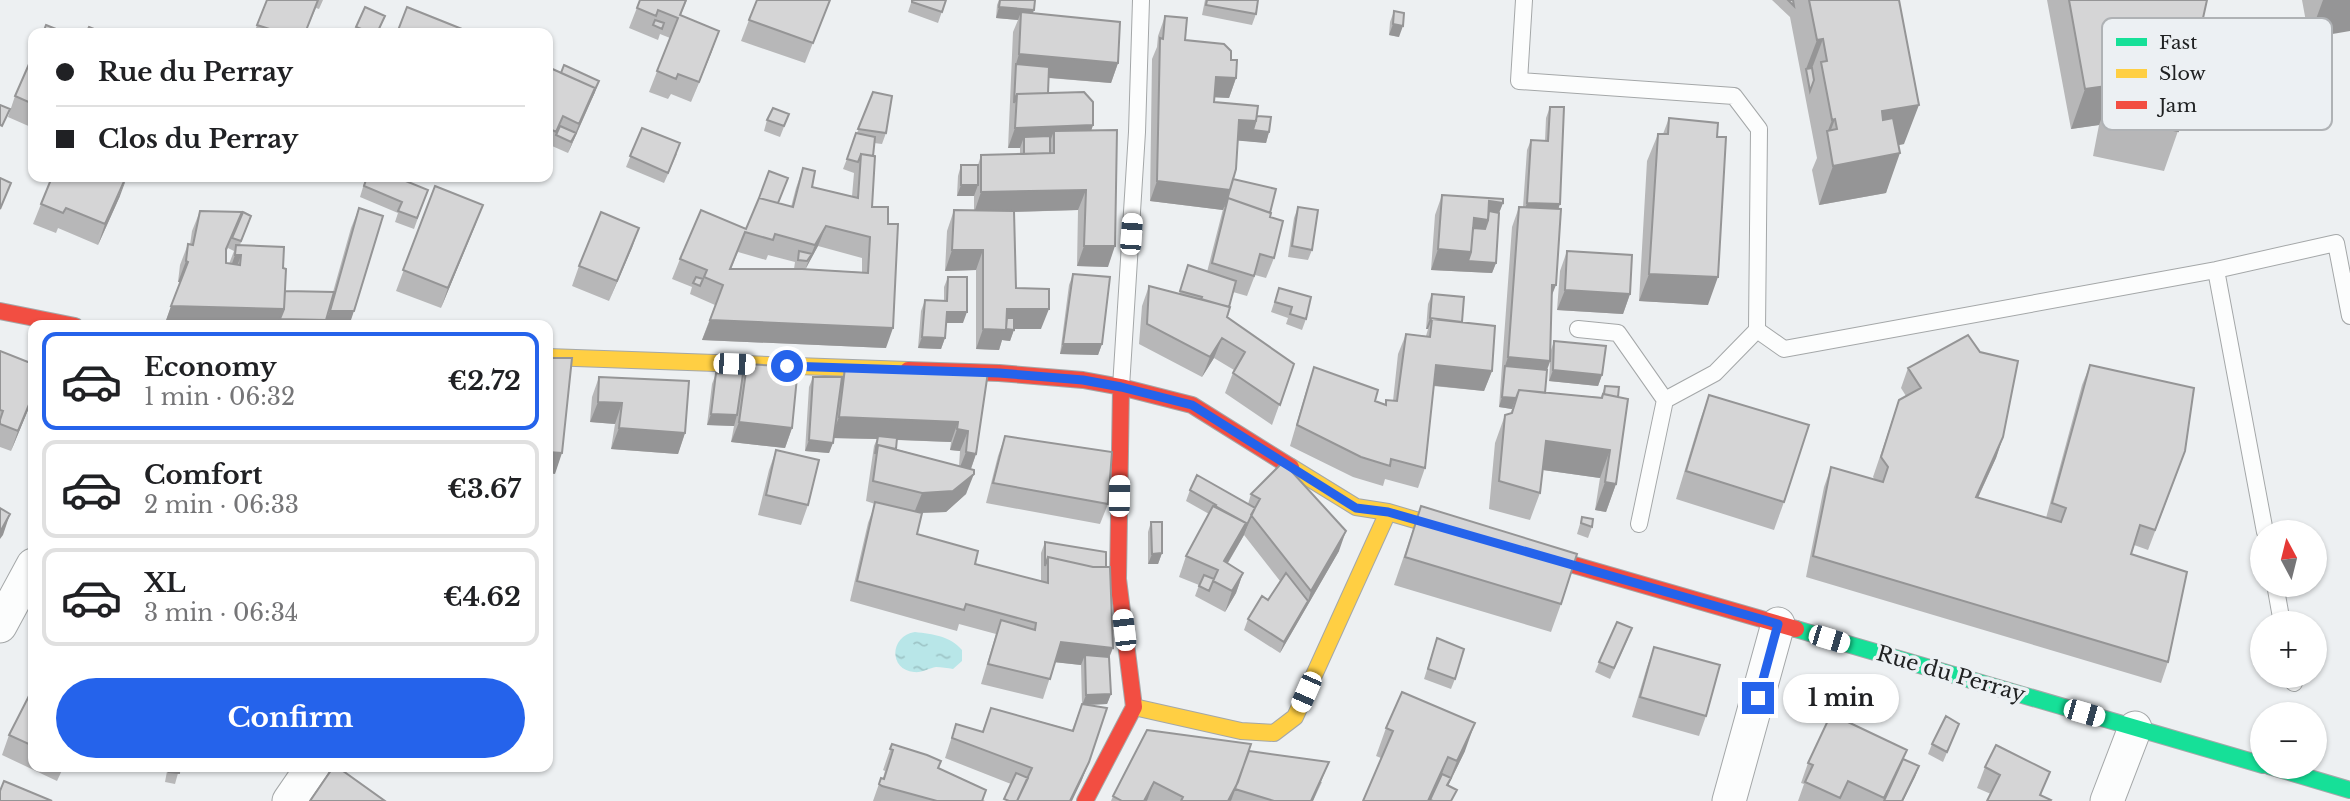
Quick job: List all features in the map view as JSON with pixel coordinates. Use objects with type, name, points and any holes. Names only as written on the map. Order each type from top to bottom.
[{"type":"street","points":[[0,311],[45,320]]},
{"type":"street","points":[[553,357],[999,373],[1083,380],[1121,387],[1192,405],[1356,508],[1388,512],[1479,538]]},
{"type":"street","points":[[1085,801],[1134,707],[1118,579],[1121,387]]},
{"type":"street","points":[[1134,707],[1241,731],[1274,733],[1295,717],[1388,512]]},
{"type":"street","name":"Rue du Perray","points":[[1505,545],[2250,761]]},
{"type":"street","points":[[0,626],[28,574]]},
{"type":"street","points":[[1729,801],[1778,624]]},
{"type":"street","points":[[2107,801],[2135,728]]},
{"type":"street","points":[[289,801],[309,772]]},
{"type":"street","points":[[2313,779],[2350,790]]},
{"type":"lane","points":[[1121,387],[1137,132],[1141,0]]},
{"type":"lane","points":[[1524,0],[1520,81],[1734,96],[1759,130],[1757,330],[1715,373],[1665,400]]},
{"type":"lane","points":[[1757,330],[1784,349],[2216,270],[2336,243],[2350,316]]},
{"type":"lane","points":[[2216,270],[2263,520]]},
{"type":"lane","points":[[1578,329],[1619,333],[1665,400],[1639,524]]},
{"type":"water","points":[[915,632],[935,635],[952,642],[962,650],[962,661],[953,669],[936,667],[917,672],[906,670],[896,660],[895,653],[900,640]]},
{"type":"building","points":[[267,0],[318,0],[307,28],[266,28],[257,25]]},
{"type":"building","points":[[640,0],[686,0],[680,15],[719,31],[699,82],[678,74],[676,79],[657,71],[678,18],[658,10],[656,16],[637,8]]},
{"type":"building","points":[[757,0],[830,0],[813,43],[749,20]]},
{"type":"building","points":[[912,0],[946,0],[942,12]]},
{"type":"building","points":[[1000,0],[1035,0],[1034,10],[999,7]]},
{"type":"building","points":[[1207,0],[1258,0],[1256,14],[1206,5]]},
{"type":"building","points":[[1809,0],[1899,0],[1919,105],[1882,111],[1883,120],[1893,118],[1900,153],[1833,166],[1827,131],[1837,129],[1835,119],[1832,120],[1821,62],[1827,61],[1823,39],[1817,40]]},
{"type":"building","points":[[2069,0],[2207,0],[2203,18],[2102,18],[2102,87],[2085,89]]},
{"type":"building","points":[[365,7],[385,16],[379,28],[356,27]]},
{"type":"building","points":[[407,7],[460,28],[399,28]]},
{"type":"building","points":[[1394,11],[1404,13],[1403,26],[1393,24]]},
{"type":"building","points":[[1021,12],[1120,22],[1118,63],[1019,54]]},
{"type":"building","points":[[1165,16],[1187,18],[1185,40],[1224,44],[1231,51],[1231,60],[1237,60],[1236,78],[1216,77],[1214,102],[1258,106],[1256,121],[1239,120],[1236,169],[1230,190],[1157,181],[1160,38],[1163,39]]},
{"type":"building","points":[[655,20],[664,23],[662,29],[653,25]]},
{"type":"building","points":[[1016,64],[1049,67],[1048,93],[1017,94],[1014,103]]},
{"type":"building","points":[[564,65],[599,81],[591,98],[595,88],[561,73]]},
{"type":"building","points":[[28,66],[28,102],[15,96]]},
{"type":"building","points":[[1812,68],[1814,80],[1810,91],[1806,69]]},
{"type":"building","points":[[553,69],[595,88],[579,124],[563,116],[556,132],[553,130]]},
{"type":"building","points":[[873,92],[892,96],[886,133],[858,129]]},
{"type":"building","points":[[1084,92],[1093,102],[1093,125],[1015,128],[1017,94]]},
{"type":"building","points":[[0,105],[10,109],[2,126],[0,125]]},
{"type":"building","points":[[1550,107],[1564,107],[1560,204],[1527,203],[1531,140],[1548,141]]},
{"type":"building","points":[[773,108],[789,114],[784,126],[767,120]]},
{"type":"building","points":[[1257,116],[1271,117],[1269,132],[1253,130]]},
{"type":"building","points":[[1669,118],[1718,123],[1717,137],[1726,137],[1718,277],[1649,274],[1658,134],[1668,134]]},
{"type":"building","points":[[560,126],[576,133],[571,142],[556,135]]},
{"type":"building","points":[[642,128],[680,143],[668,173],[630,156]]},
{"type":"building","points":[[1117,130],[1115,246],[1084,246],[1086,190],[981,192],[981,155],[1054,153],[1054,131]]},
{"type":"building","points":[[856,133],[875,137],[873,156],[861,154],[858,162],[847,159]]},
{"type":"building","points":[[1050,136],[1050,153],[1024,154],[1024,137]]},
{"type":"building","points":[[861,154],[875,156],[872,207],[888,207],[888,224],[898,224],[893,328],[710,320],[723,285],[704,277],[707,270],[680,259],[701,210],[746,229],[759,198],[793,207],[803,168],[815,171],[812,187],[858,198]],"holes":[[[826,226],[870,237],[868,273],[730,269],[745,232],[773,240],[775,234],[815,245]]]},
{"type":"building","points":[[961,165],[978,165],[978,185],[961,185]]},
{"type":"building","points":[[769,171],[788,178],[778,203],[759,198]]},
{"type":"building","points":[[0,178],[11,183],[0,209]]},
{"type":"building","points":[[1233,179],[1276,189],[1270,213],[1228,198],[1225,207]]},
{"type":"building","points":[[50,182],[124,182],[105,224],[66,208],[63,213],[41,204]]},
{"type":"building","points":[[365,182],[408,182],[428,190],[417,218],[398,211],[402,202],[364,186]]},
{"type":"building","points":[[435,186],[483,205],[448,288],[403,270]]},
{"type":"building","points":[[1442,195],[1503,199],[1503,203],[1489,201],[1488,220],[1474,218],[1471,252],[1438,249]]},
{"type":"building","points":[[1228,198],[1271,213],[1270,217],[1283,221],[1274,258],[1260,254],[1254,276],[1212,263]]},
{"type":"building","points":[[1298,207],[1318,210],[1312,250],[1292,246]]},
{"type":"building","points":[[1519,207],[1561,209],[1556,285],[1552,285],[1550,361],[1508,357]]},
{"type":"building","points":[[359,208],[383,216],[354,311],[330,311]]},
{"type":"building","points":[[954,210],[1014,211],[1016,288],[1049,289],[1049,309],[1007,309],[1006,330],[983,329],[983,250],[952,250]]},
{"type":"building","points":[[200,211],[242,212],[226,249],[226,263],[240,265],[241,255],[235,255],[236,245],[284,247],[284,309],[171,306],[188,262],[188,244],[193,245]]},
{"type":"building","points":[[1489,211],[1499,213],[1496,263],[1468,261],[1473,228],[1485,229]]},
{"type":"building","points":[[243,212],[251,216],[241,241],[232,238]]},
{"type":"building","points":[[601,212],[639,228],[617,281],[579,266]]},
{"type":"building","points":[[799,251],[812,254],[807,261],[798,260]]},
{"type":"building","points":[[1567,251],[1632,255],[1630,294],[1565,290]]},
{"type":"building","points":[[1188,265],[1236,281],[1229,307],[1180,291]]},
{"type":"building","points":[[1073,274],[1110,277],[1102,344],[1063,344]]},
{"type":"building","points":[[696,277],[703,279],[700,286],[693,283]]},
{"type":"building","points":[[948,277],[967,277],[967,312],[947,312],[945,338],[922,337],[925,300],[947,301]]},
{"type":"building","points":[[1149,286],[1230,307],[1227,317],[1294,364],[1280,405],[1233,373],[1245,352],[1222,338],[1210,357],[1147,324]]},
{"type":"building","points":[[1279,288],[1311,297],[1306,319],[1290,314],[1292,307],[1275,302]]},
{"type":"building","points":[[285,291],[334,292],[326,320],[280,319],[284,309]]},
{"type":"building","points":[[1432,294],[1464,297],[1462,322],[1430,318]]},
{"type":"building","points":[[1007,318],[1014,318],[1014,330],[1006,329]]},
{"type":"building","points":[[1432,319],[1495,326],[1492,371],[1436,365],[1425,468],[1391,459],[1390,466],[1361,457],[1297,425],[1314,367],[1378,390],[1375,401],[1386,405],[1386,400],[1397,401],[1406,334],[1430,337]]},
{"type":"building","points":[[1968,335],[1980,352],[2018,361],[2003,437],[1976,497],[2061,522],[2066,508],[2052,503],[2090,365],[2194,388],[2185,451],[2155,530],[2140,525],[2131,554],[2187,572],[2168,662],[1813,556],[1831,467],[1883,482],[1888,467],[1881,457],[1899,400],[1921,388],[1908,368]]},
{"type":"building","points":[[1554,341],[1606,346],[1602,375],[1553,370]]},
{"type":"building","points":[[0,351],[28,362],[28,407],[18,431],[0,424],[3,411],[0,410]]},
{"type":"building","points":[[553,358],[572,358],[562,453],[553,452]]},
{"type":"building","points":[[747,364],[798,367],[792,428],[739,422]]},
{"type":"building","points":[[1505,366],[1547,370],[1545,393],[1519,390],[1516,398],[1502,397]]},
{"type":"building","points":[[845,368],[988,372],[976,454],[966,452],[968,431],[957,429],[958,422],[839,417]]},
{"type":"building","points":[[716,373],[743,374],[737,415],[711,414]]},
{"type":"building","points":[[599,377],[689,381],[685,433],[619,428],[622,403],[598,402]]},
{"type":"building","points":[[813,377],[842,377],[833,443],[809,440]]},
{"type":"building","points":[[1605,386],[1619,387],[1618,397],[1604,394]]},
{"type":"building","points":[[1519,390],[1602,398],[1603,394],[1628,399],[1616,484],[1605,482],[1610,450],[1546,441],[1540,493],[1499,481],[1505,415],[1512,413]]},
{"type":"building","points":[[1709,395],[1809,425],[1784,502],[1686,471]]},
{"type":"building","points":[[878,436],[897,438],[896,449],[878,445],[875,454]]},
{"type":"building","points":[[1005,436],[1112,452],[1108,504],[993,483]]},
{"type":"building","points":[[878,445],[974,470],[974,474],[953,491],[922,493],[873,481]]},
{"type":"building","points":[[776,450],[819,460],[808,505],[766,495]]},
{"type":"building","points":[[1283,462],[1346,531],[1311,591],[1251,515],[1260,499],[1251,494]]},
{"type":"building","points":[[1197,475],[1255,508],[1243,533],[1246,523],[1190,490]]},
{"type":"building","points":[[875,502],[922,513],[917,534],[978,551],[975,564],[1048,583],[1048,557],[1093,567],[1110,567],[1113,648],[1061,642],[1050,679],[988,664],[1001,620],[1035,630],[1036,623],[966,604],[964,610],[857,581]]},
{"type":"building","points":[[1213,506],[1246,523],[1224,561],[1243,573],[1232,591],[1213,581],[1218,570],[1186,556]]},
{"type":"building","points":[[1421,506],[1577,554],[1561,604],[1405,557]]},
{"type":"building","points":[[0,508],[10,514],[0,532]]},
{"type":"building","points":[[1582,517],[1593,519],[1592,527],[1581,523]]},
{"type":"building","points":[[1151,522],[1162,522],[1162,553],[1152,554]]},
{"type":"building","points":[[1045,542],[1106,552],[1106,567],[1093,567],[1048,557],[1045,566]]},
{"type":"building","points":[[1286,573],[1308,601],[1284,642],[1248,619],[1262,596],[1268,600]]},
{"type":"building","points":[[1204,575],[1214,579],[1209,591],[1199,586]]},
{"type":"building","points":[[1617,622],[1632,628],[1614,668],[1599,662]]},
{"type":"building","points":[[1437,638],[1464,649],[1455,679],[1428,669]]},
{"type":"building","points":[[1654,647],[1720,665],[1706,716],[1640,697]]},
{"type":"building","points":[[1085,655],[1109,657],[1111,694],[1086,695]]},
{"type":"building","points":[[1402,692],[1475,723],[1457,761],[1448,757],[1428,801],[1363,801],[1393,731],[1386,728]]},
{"type":"building","points":[[28,698],[28,744],[9,735]]},
{"type":"building","points":[[1082,704],[1107,708],[1089,762],[1070,801],[1017,801],[1032,768],[952,738],[956,724],[983,732],[991,708],[1073,731]]},
{"type":"building","points":[[1831,714],[1907,750],[1884,798],[1848,781],[1840,798],[1805,782],[1813,765],[1808,763]]},
{"type":"building","points":[[1946,716],[1959,724],[1947,752],[1932,744]]},
{"type":"building","points":[[1147,730],[1251,744],[1238,782],[1228,801],[1181,801],[1183,797],[1154,782],[1144,801],[1122,801],[1113,796]]},
{"type":"building","points":[[892,744],[941,761],[938,768],[986,790],[982,801],[937,801],[882,786],[879,784],[881,778],[884,779],[893,750],[890,749]]},
{"type":"building","points":[[1996,745],[2050,772],[2040,795],[2050,801],[1987,801],[2000,775],[1985,767]]},
{"type":"building","points":[[1249,751],[1329,762],[1311,801],[1274,801],[1235,789]]},
{"type":"building","points":[[1903,759],[1919,766],[1902,801],[1884,801]]},
{"type":"building","points":[[330,772],[344,772],[385,801],[310,801]]},
{"type":"building","points":[[1016,773],[1028,778],[1017,801],[1009,801],[1004,799]]},
{"type":"building","points":[[1442,774],[1451,778],[1447,785],[1457,790],[1451,801],[1430,800]]},
{"type":"building","points":[[4,781],[52,801],[0,801]]},
{"type":"traffic: fast","points":[[1796,629],[2250,761]]},
{"type":"traffic: fast","points":[[2313,779],[2350,790]]},
{"type":"traffic: slow","points":[[553,357],[908,370]]},
{"type":"traffic: slow","points":[[1291,467],[1356,507],[1388,512],[1467,535]]},
{"type":"traffic: slow","points":[[1134,707],[1241,731],[1274,733],[1295,717],[1388,512]]},
{"type":"traffic: jam","points":[[0,311],[45,320]]},
{"type":"traffic: jam","points":[[908,370],[999,373],[1083,380],[1121,387],[1192,405],[1291,467]]},
{"type":"traffic: jam","points":[[1085,801],[1134,707],[1118,579],[1121,387]]},
{"type":"traffic: jam","points":[[1522,550],[1796,629]]},
{"type":"route","points":[[787,366],[999,373],[1083,380],[1192,405],[1356,508],[1388,512],[1778,624],[1758,698]]}]
